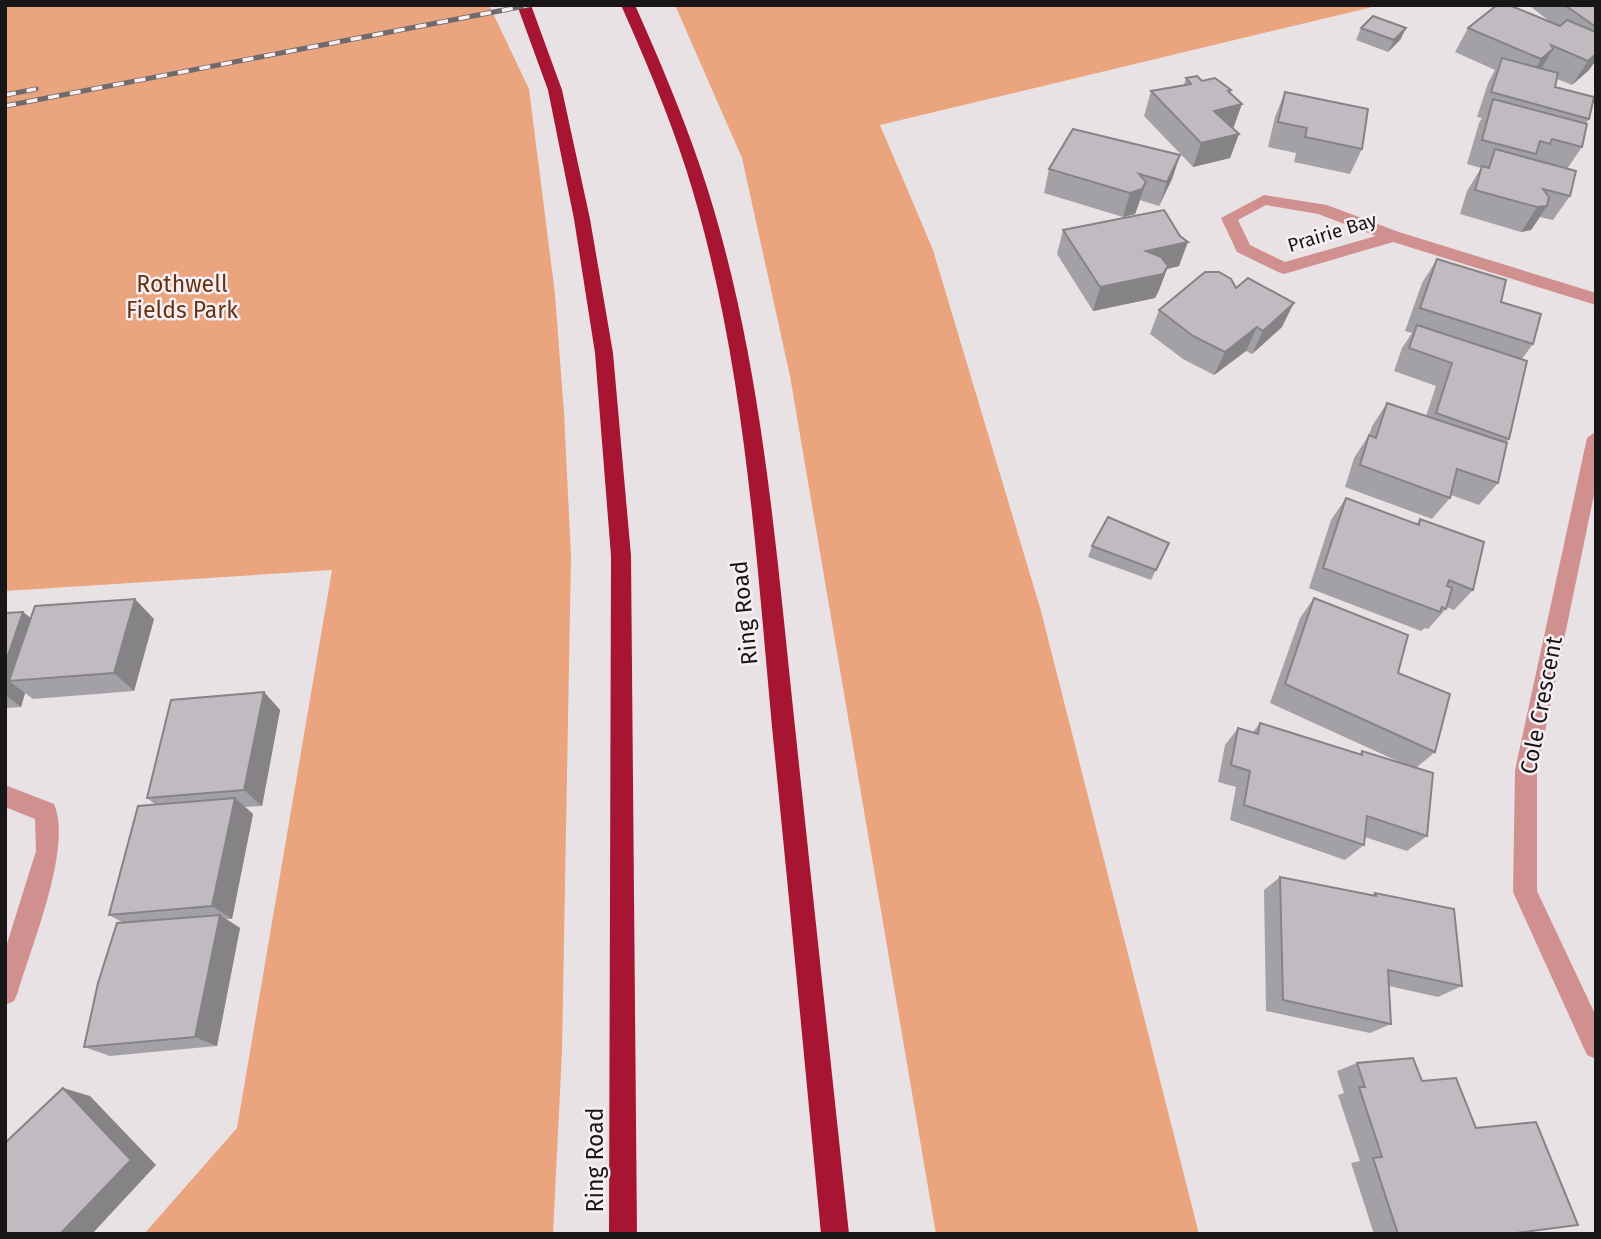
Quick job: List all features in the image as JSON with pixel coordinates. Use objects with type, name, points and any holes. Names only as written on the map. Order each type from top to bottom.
[{"type":"highway","name":"Ring Road","points":[[524,5],[555,90],[582,219],[604,353],[621,556],[623,1234]]},
{"type":"highway","name":"Ring Road","points":[[628,5],[659,66],[704,197],[737,349],[764,533],[835,1234]]},
{"type":"street","name":"Prairie Bay","points":[[1393,236],[1284,268],[1243,248],[1229,218],[1264,200],[1321,209],[1393,236],[1596,299]]},
{"type":"street","name":"Cole Crescent","points":[[1596,438],[1525,770],[1525,892],[1596,1046]]},
{"type":"street","points":[[5,796],[46,812],[48,851],[5,992]]},
{"type":"green space","name":"Rothwell Fields Park","points":[[5,5],[489,5],[529,89],[555,294],[571,555],[562,1051],[553,1234],[144,1234],[237,1128],[332,570],[5,591]]},
{"type":"green space","points":[[675,5],[1381,5],[880,125],[933,250],[1041,611],[1199,1234],[936,1234],[790,376],[742,158]]},
{"type":"building","points":[[1497,5],[1509,5],[1560,26],[1567,20],[1596,32],[1596,54],[1588,61],[1551,45],[1553,49],[1541,59],[1468,28]]},
{"type":"building","points":[[1596,5],[1596,27],[1566,6]]},
{"type":"building","points":[[1373,16],[1406,28],[1394,40],[1361,28]]},
{"type":"building","points":[[1502,58],[1558,73],[1555,87],[1594,97],[1589,119],[1491,92]]},
{"type":"building","points":[[1197,76],[1202,81],[1215,78],[1231,90],[1228,91],[1242,104],[1214,111],[1239,134],[1201,143],[1151,91],[1191,84],[1186,78]]},
{"type":"building","points":[[1285,92],[1368,109],[1362,149],[1305,137],[1307,128],[1278,122]]},
{"type":"building","points":[[1493,99],[1587,124],[1582,147],[1552,139],[1550,144],[1540,141],[1536,154],[1482,140]]},
{"type":"building","points":[[1073,129],[1180,155],[1167,182],[1139,174],[1146,182],[1142,189],[1130,193],[1049,169]]},
{"type":"building","points":[[1495,149],[1576,171],[1570,196],[1543,189],[1549,197],[1547,206],[1537,207],[1475,190],[1482,166],[1489,168]]},
{"type":"building","points":[[1164,210],[1180,236],[1188,242],[1146,251],[1161,257],[1168,266],[1163,274],[1100,287],[1063,230]]},
{"type":"building","points":[[1437,259],[1506,280],[1501,302],[1541,314],[1533,344],[1420,308]]},
{"type":"building","points":[[1205,272],[1219,272],[1231,279],[1236,288],[1248,278],[1294,303],[1263,331],[1257,327],[1225,352],[1193,336],[1159,310]]},
{"type":"building","points":[[1417,325],[1527,361],[1509,439],[1436,413],[1452,363],[1409,348]]},
{"type":"building","points":[[1387,403],[1507,443],[1498,483],[1457,469],[1450,498],[1360,465],[1369,435],[1376,438]]},
{"type":"building","points":[[1346,498],[1419,525],[1420,519],[1484,542],[1473,590],[1449,580],[1447,586],[1452,588],[1446,609],[1442,607],[1440,612],[1323,568]]},
{"type":"building","points":[[1108,517],[1169,543],[1156,570],[1092,546]]},
{"type":"building","points":[[1314,598],[1408,635],[1398,673],[1450,694],[1435,752],[1285,684]]},
{"type":"building","points":[[135,599],[114,673],[9,681],[35,606]]},
{"type":"building","points":[[23,612],[5,664],[5,613]]},
{"type":"building","points":[[264,692],[244,790],[147,798],[171,700]]},
{"type":"building","points":[[1260,723],[1362,755],[1362,751],[1433,773],[1427,836],[1367,816],[1364,845],[1244,805],[1250,771],[1231,765],[1238,728],[1258,734]]},
{"type":"building","points":[[235,798],[212,906],[109,915],[138,806]]},
{"type":"building","points":[[1280,877],[1454,909],[1462,986],[1388,970],[1391,1024],[1283,1000]]},
{"type":"building","points":[[220,915],[195,1037],[84,1047],[98,983],[117,923]]},
{"type":"building","points":[[1413,1058],[1422,1081],[1456,1078],[1476,1128],[1536,1122],[1578,1225],[1509,1234],[1398,1234],[1373,1158],[1382,1157],[1359,1087],[1365,1087],[1357,1063]]},
{"type":"building","points":[[63,1088],[131,1160],[60,1234],[5,1234],[5,1143]]},
{"type":"railway","points":[[5,106],[530,5]]},
{"type":"railway","points":[[5,95],[36,89]]}]
